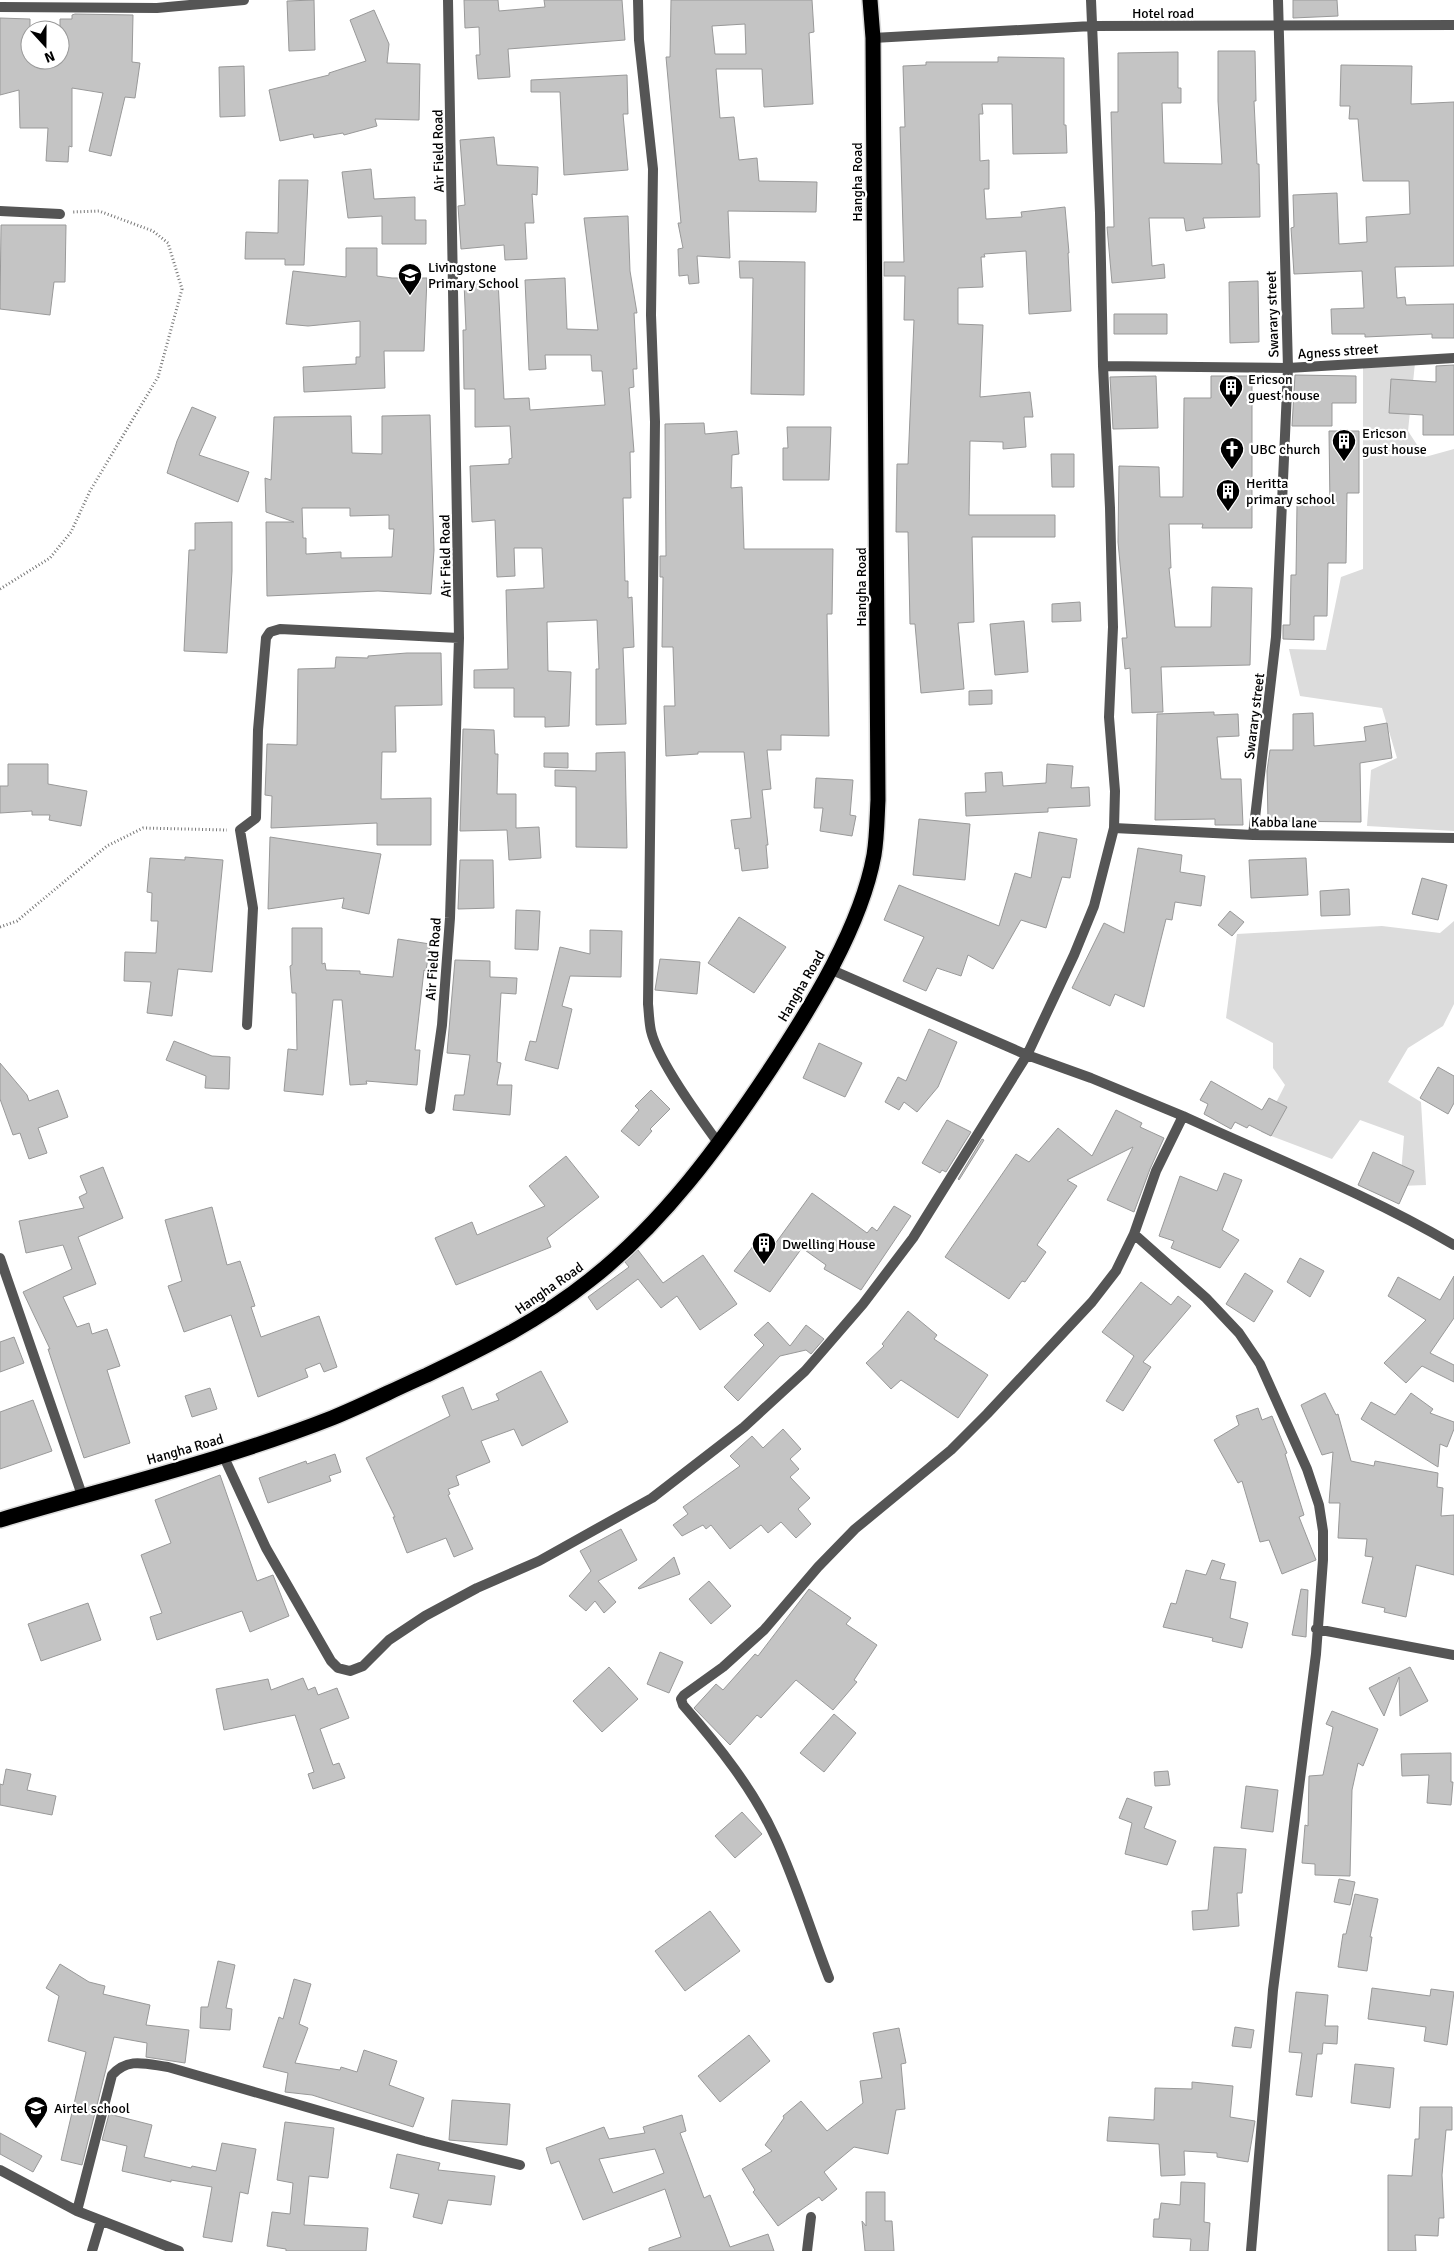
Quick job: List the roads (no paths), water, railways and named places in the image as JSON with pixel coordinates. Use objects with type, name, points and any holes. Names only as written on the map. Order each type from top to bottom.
[{"type":"highway","name":"Hangha Road","points":[[0,1520],[223,1455],[333,1418],[464,1358],[526,1325],[590,1280],[642,1234],[719,1144],[779,1055],[832,970],[860,903],[874,855],[878,800],[873,38],[870,0]]},
{"type":"street","points":[[0,7],[157,8],[244,0]]},
{"type":"street","name":"Air Field Road","points":[[430,1109],[442,1025],[450,918],[460,638],[448,0]]},
{"type":"street","points":[[638,0],[639,40],[653,169],[651,315],[655,422],[648,1004],[651,1032],[664,1060],[693,1108],[719,1144]]},
{"type":"street","points":[[223,1455],[266,1548],[331,1661],[338,1668],[350,1671],[363,1666],[389,1640],[425,1616],[477,1588],[539,1561],[652,1498],[744,1428],[804,1371],[863,1304],[908,1245],[1027,1055],[1074,955],[1094,906],[1114,828],[1115,791],[1108,717],[1113,627],[1111,528],[1103,366],[1100,213],[1091,0]]},
{"type":"street","name":"Swarary street","points":[[1253,836],[1276,637],[1288,368],[1278,0]]},
{"type":"street","name":"Hotel road","points":[[873,38],[1092,26],[1454,25]]},
{"type":"street","points":[[0,210],[60,214]]},
{"type":"street","name":"Agness street","points":[[1103,366],[1288,368],[1454,358]]},
{"type":"street","points":[[246,1025],[254,908],[240,830],[256,818],[263,656],[266,638],[270,632],[280,629],[460,638]]},
{"type":"street","name":"Kabba lane","points":[[1114,828],[1253,836],[1454,838]]},
{"type":"street","points":[[832,970],[1027,1055],[1099,1081],[1183,1116],[1368,1199],[1454,1245]]},
{"type":"street","points":[[829,1978],[775,1838],[746,1787],[706,1731],[683,1705],[682,1699],[684,1695],[723,1668],[764,1630],[818,1567],[855,1529],[951,1450],[1092,1302],[1116,1271],[1134,1234],[1156,1171],[1183,1116]]},
{"type":"street","points":[[1134,1234],[1206,1298],[1239,1333],[1260,1364],[1306,1468],[1319,1505],[1323,1531],[1324,1560],[1316,1629],[1313,1681],[1273,1990],[1251,2251]]},
{"type":"street","points":[[0,1258],[3,1274],[82,1495]]},
{"type":"street","points":[[1316,1629],[1454,1655]]},
{"type":"street","points":[[77,2211],[112,2075],[119,2066],[133,2062],[168,2067],[424,2141],[520,2165]]},
{"type":"street","points":[[0,2170],[77,2211],[179,2251]]},
{"type":"street","points":[[807,2251],[811,2217]]},
{"type":"street","points":[[92,2251],[102,2221]]},
{"type":"place","name":"Livingstone Primary School","points":[[410,296]]},
{"type":"place","name":"Ericson guest house","points":[[1231,408]]},
{"type":"place","name":"Ericson gust house","points":[[1344,462]]},
{"type":"place","name":"UBC church","points":[[1232,470]]},
{"type":"place","name":"Heritta primary school","points":[[1228,512]]},
{"type":"place","name":"Dwelling House","points":[[764,1265]]},
{"type":"place","name":"Airtel school","points":[[36,2129]]}]
